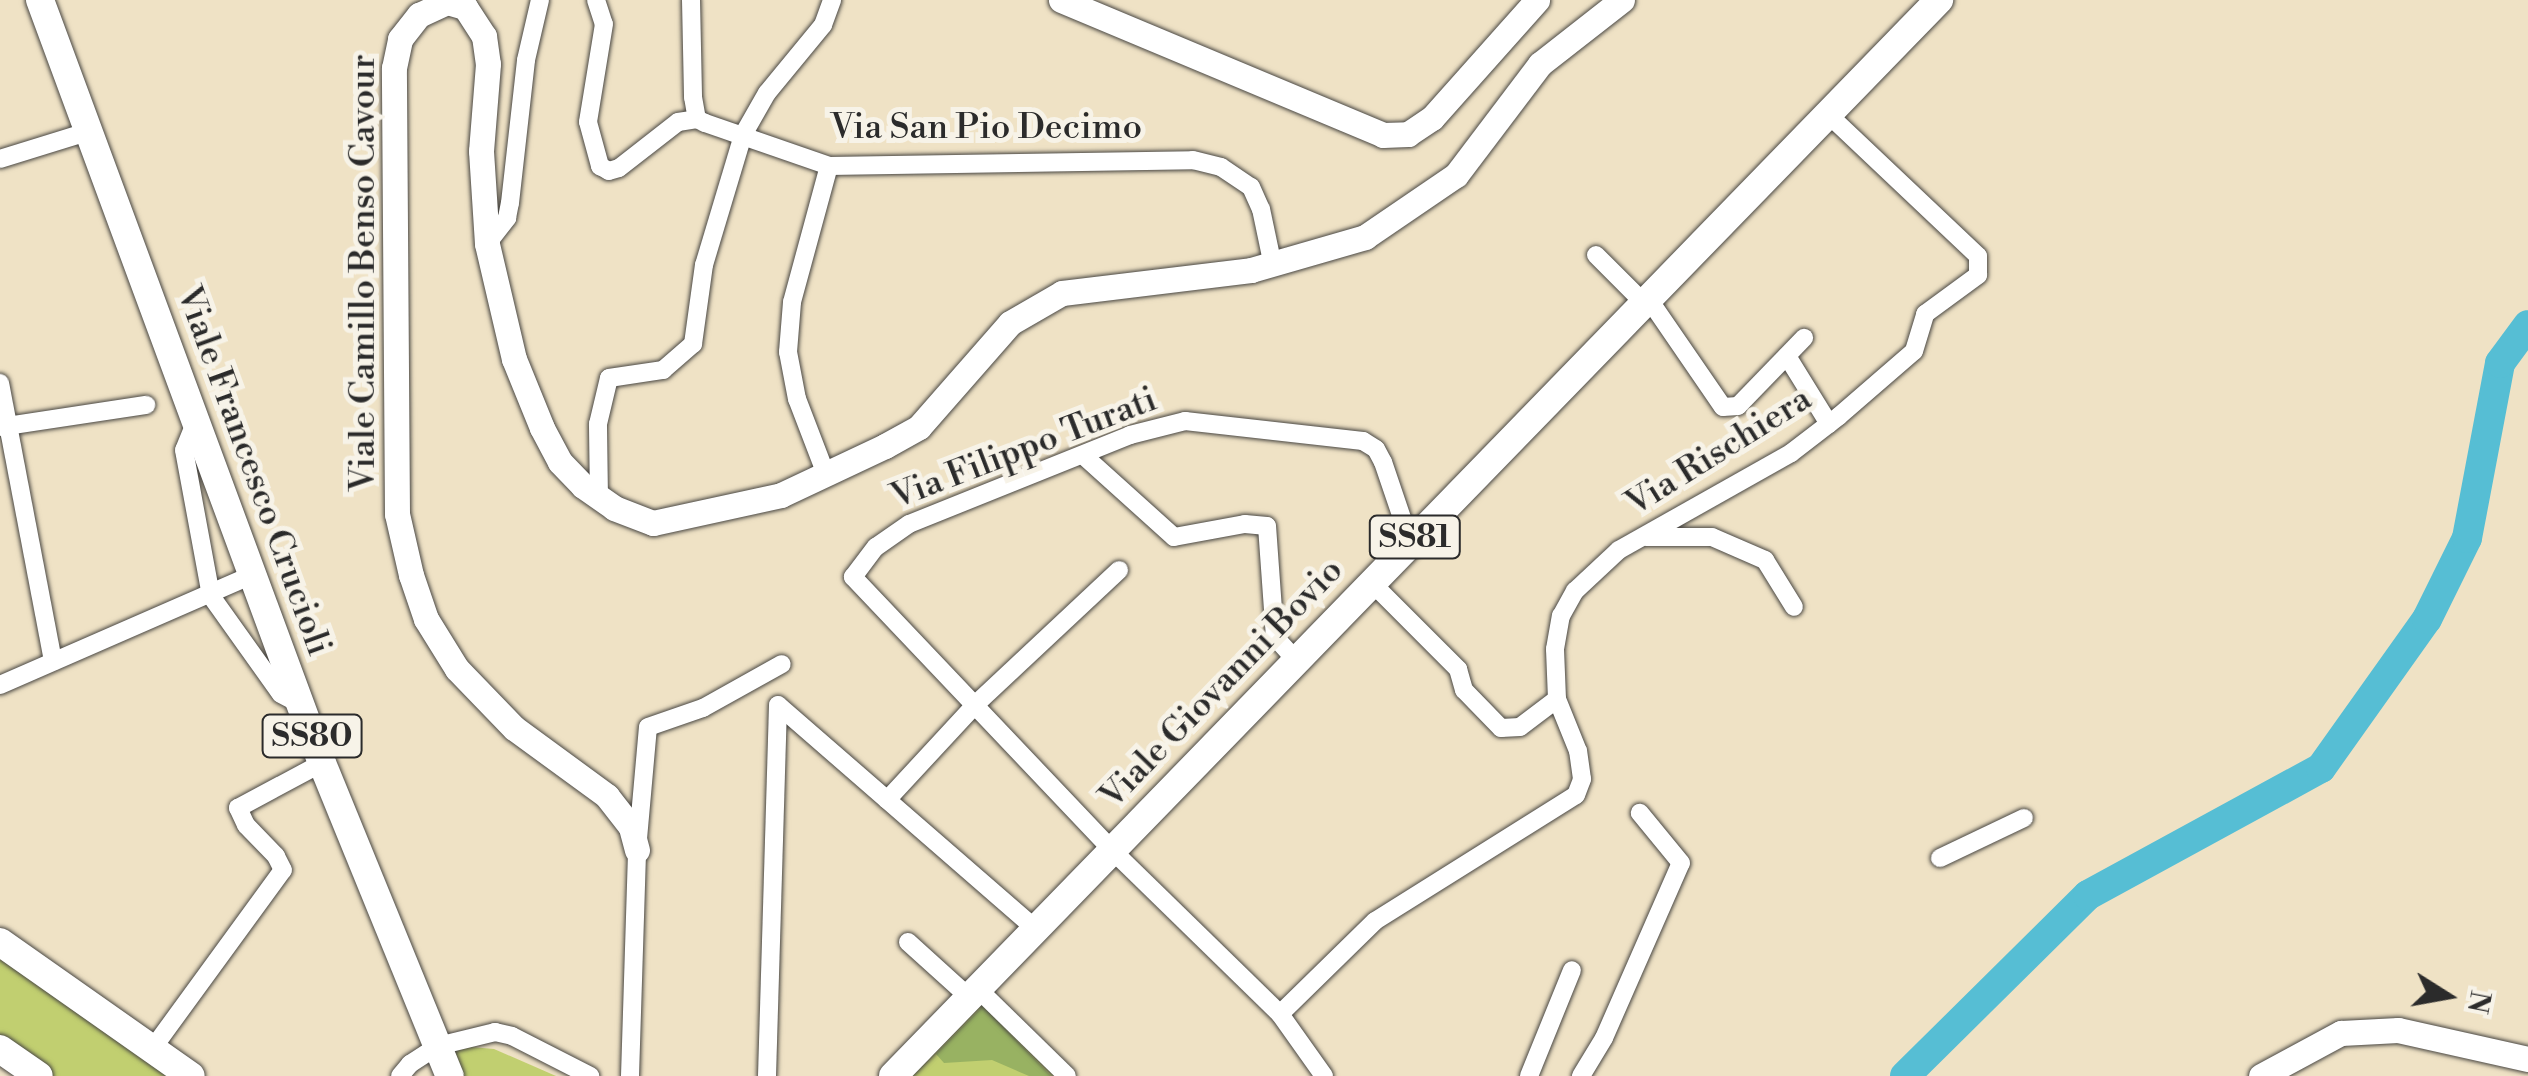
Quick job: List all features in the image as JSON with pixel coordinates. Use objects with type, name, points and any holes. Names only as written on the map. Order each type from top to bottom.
[{"type":"main road","name":"Viale Francesco Crucioli","points":[[40,0],[322,762],[450,1076]]},
{"type":"main road","name":"Viale Giovanni Bovio","points":[[893,1076],[1939,0]]},
{"type":"main road","points":[[0,942],[191,1076]]},
{"type":"main road","points":[[0,1049],[39,1076]]},
{"type":"street","points":[[487,244],[507,218],[526,60],[540,0]]},
{"type":"street","points":[[596,0],[604,24],[588,122],[600,166],[609,171],[619,168],[678,122],[697,119],[692,0]]},
{"type":"street","points":[[599,499],[598,424],[609,378],[663,370],[693,344],[704,266],[743,135],[767,93],[823,24],[832,0]]},
{"type":"street","points":[[1061,0],[1384,135],[1408,134],[1432,118],[1537,0]]},
{"type":"street","name":"Viale Camillo Benso Cavour","points":[[637,850],[631,826],[607,796],[514,728],[458,669],[426,619],[411,576],[397,514],[394,68],[400,38],[417,8],[447,2],[465,7],[484,36],[488,64],[481,151],[487,244],[514,359],[542,428],[568,472],[599,499],[652,522],[781,495],[919,428],[1010,323],[1062,294],[1273,266],[1365,237],[1443,187],[1468,161],[1553,51],[1622,0]]},
{"type":"street","name":"Via Rischiera","points":[[1557,700],[1555,648],[1561,616],[1575,591],[1619,550],[1791,452],[1829,424],[1914,351],[1926,314],[1978,275],[1978,256],[1828,114]]},
{"type":"street","name":"Via San Pio Decimo","points":[[697,119],[829,166],[1193,160],[1221,167],[1252,186],[1273,266]]},
{"type":"street","points":[[0,159],[87,132]]},
{"type":"street","points":[[827,476],[796,398],[788,352],[792,302],[829,166]]},
{"type":"street","points":[[1596,254],[1646,300],[1723,407],[1738,406],[1804,338]]},
{"type":"street","points":[[1786,356],[1829,424]]},
{"type":"street","points":[[0,383],[4,426],[52,661]]},
{"type":"street","points":[[4,426],[146,405]]},
{"type":"street","name":"Via Filippo Turati","points":[[976,704],[854,577],[876,547],[908,524],[1130,435],[1185,421],[1345,436],[1376,450],[1414,538]]},
{"type":"street","points":[[195,423],[184,450],[211,596],[281,694],[300,704]]},
{"type":"street","points":[[1084,456],[1174,537],[1245,524],[1267,526],[1275,637],[1296,660]]},
{"type":"street","points":[[1644,537],[1712,537],[1765,560],[1794,608]]},
{"type":"street","points":[[888,800],[976,704],[1119,570]]},
{"type":"street","points":[[0,685],[252,575]]},
{"type":"street","points":[[1280,1014],[1375,921],[1576,794],[1582,779],[1578,751],[1557,700],[1520,727],[1502,728],[1464,690],[1458,669],[1372,583]]},
{"type":"street","points":[[630,1076],[637,850],[648,728],[702,708],[782,664]]},
{"type":"street","points":[[767,1076],[778,704],[1036,929]]},
{"type":"street","points":[[976,704],[1114,851],[1280,1014],[1324,1076]]},
{"type":"street","points":[[153,1048],[283,870],[276,856],[246,825],[238,808],[322,762]]},
{"type":"street","points":[[1581,1076],[1604,1038],[1682,862],[1640,813]]},
{"type":"street","points":[[1940,858],[2024,818]]},
{"type":"street","points":[[908,942],[1068,1076]]},
{"type":"street","points":[[1529,1076],[1572,970]]},
{"type":"street","points":[[2261,1076],[2341,1033],[2398,1030],[2528,1059]]},
{"type":"street","points":[[400,1076],[410,1064],[438,1046],[495,1032],[512,1036],[590,1076]]},
{"type":"green space","points":[[0,950],[190,1076],[38,1076],[0,1049]]},
{"type":"green space","points":[[984,1002],[1055,1076],[911,1076]]},
{"type":"green space","points":[[983,1006],[1051,1076],[1029,1076],[992,1060],[944,1063],[936,1054]]},
{"type":"green space","points":[[471,1047],[494,1049],[556,1076],[456,1076],[445,1053]]},
{"type":"waterway","points":[[1905,1076],[2088,895],[2321,768],[2427,619],[2467,538],[2500,363],[2528,325]]}]
